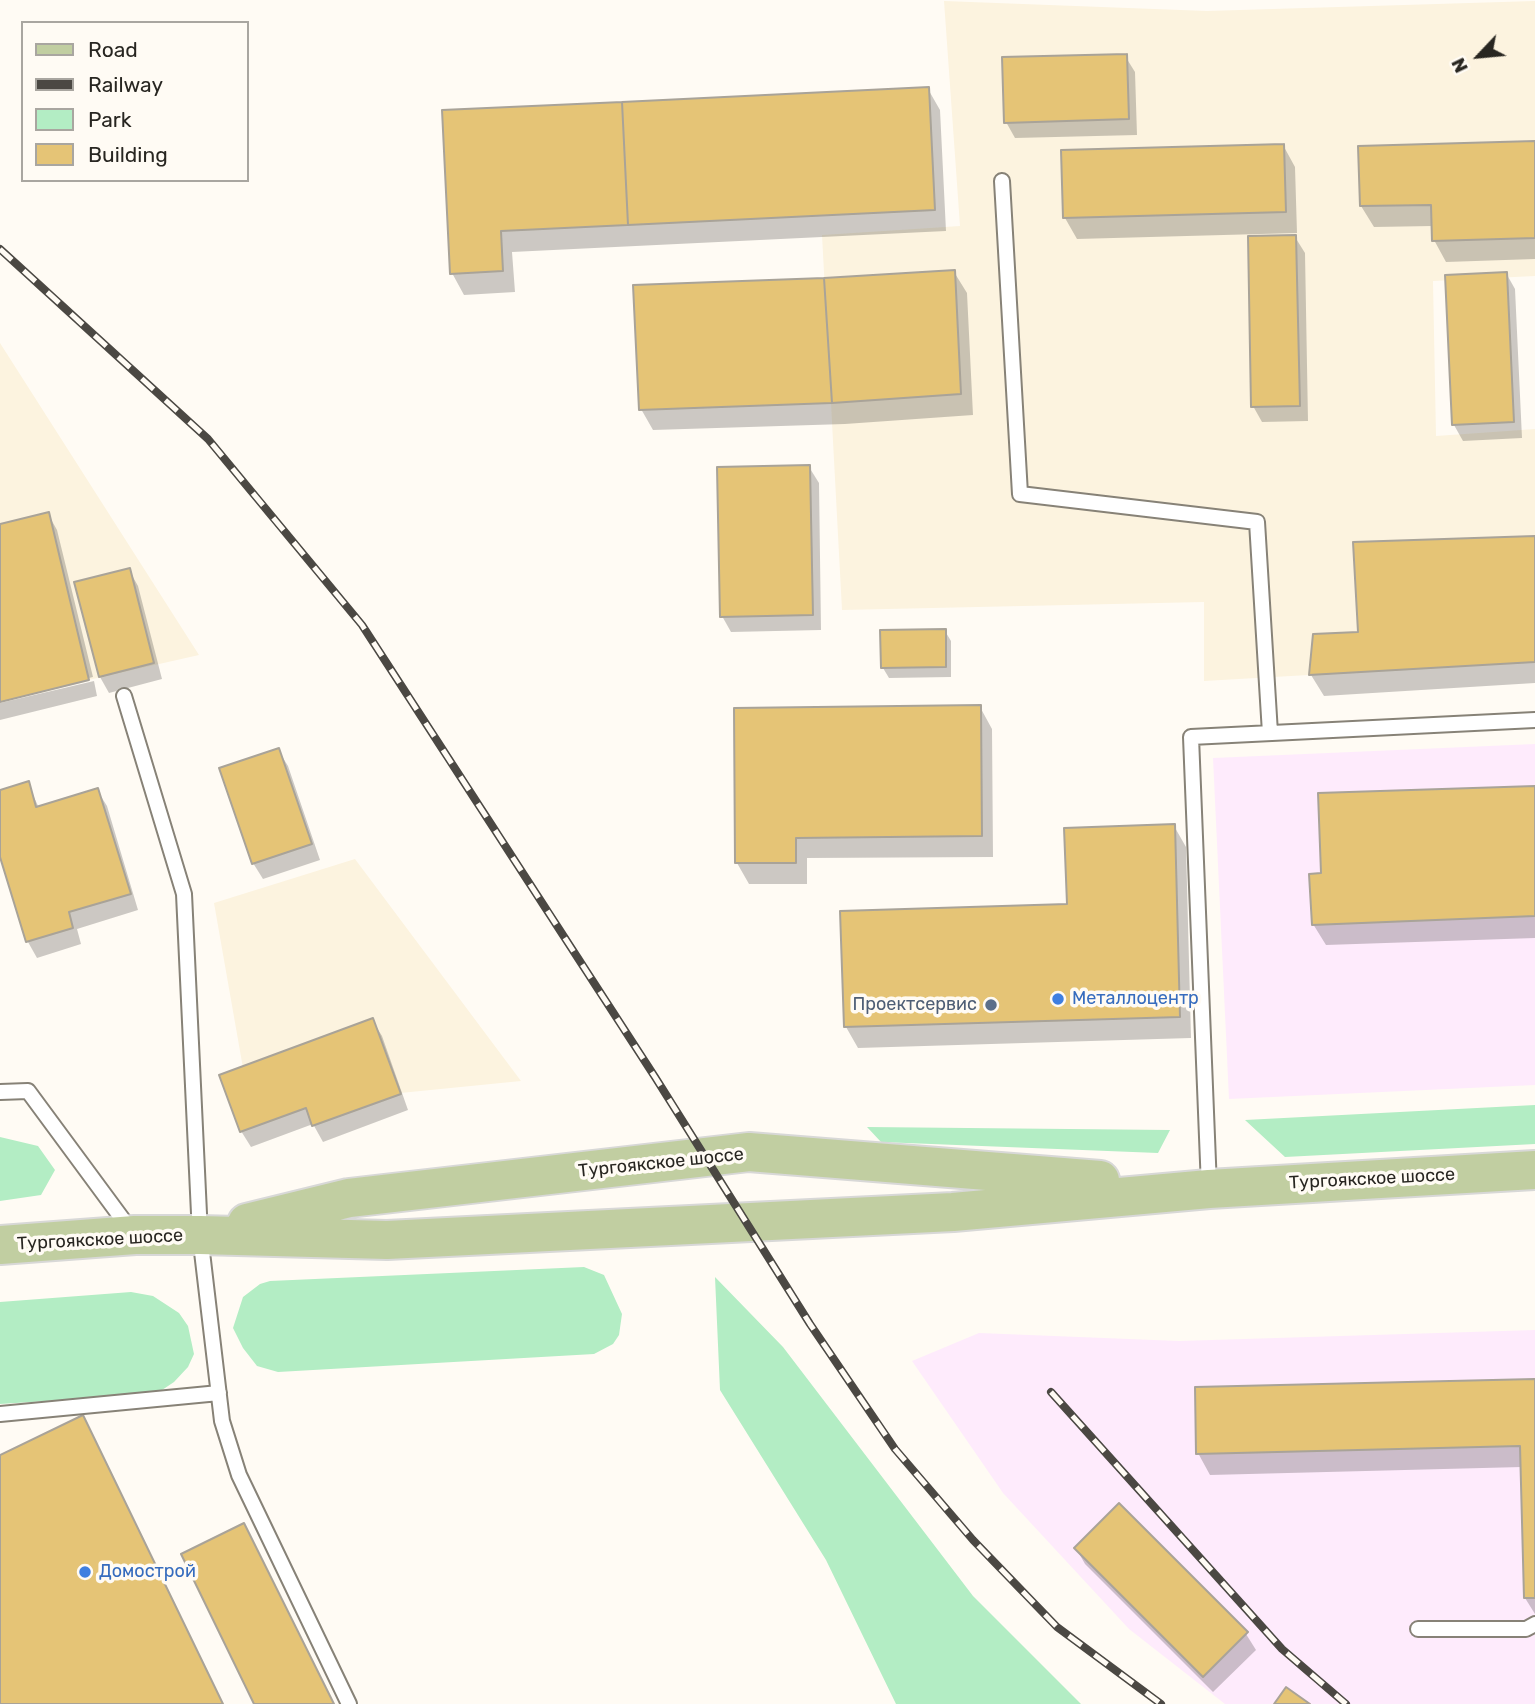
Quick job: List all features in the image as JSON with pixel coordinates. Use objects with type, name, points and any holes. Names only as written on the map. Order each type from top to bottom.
[{"type":"main road","name":"Тургоякское шоссе","points":[[201,1235],[349,1198],[749,1152],[1209,1189]]},
{"type":"main road","name":"Тургоякское шоссе","points":[[0,1245],[135,1236],[201,1235],[387,1240],[953,1212],[1209,1189],[1535,1170]]},
{"type":"lane","points":[[1002,181],[1020,494],[1257,522],[1270,733]]},
{"type":"lane","points":[[124,696],[184,894],[201,1235],[222,1421],[239,1475],[349,1704]]},
{"type":"lane","points":[[1209,1189],[1191,737],[1535,720]]},
{"type":"lane","points":[[0,1092],[28,1091],[135,1236]]},
{"type":"lane","points":[[0,1414],[219,1393]]},
{"type":"lane","points":[[1418,1629],[1526,1629],[1535,1624]]},
{"type":"shaded area","points":[[944,1],[1207,11],[1535,1],[1535,276],[1433,281],[1436,436],[1535,429],[1535,662],[1204,681],[1204,602],[842,610],[822,235],[960,226]]},
{"type":"shaded area","points":[[0,343],[199,655],[0,700]]},
{"type":"shaded area","points":[[1535,744],[1535,1085],[1229,1099],[1213,758]]},
{"type":"shaded area","points":[[355,859],[521,1081],[250,1108],[214,903]]},
{"type":"shaded area","points":[[1535,1330],[1535,1704],[1225,1704],[1129,1629],[1003,1493],[912,1361],[979,1333],[1179,1341]]},
{"type":"green space","points":[[1535,1105],[1535,1144],[1285,1157],[1245,1120]]},
{"type":"green space","points":[[867,1127],[1170,1130],[1158,1153],[881,1142]]},
{"type":"green space","points":[[0,1137],[38,1146],[55,1170],[41,1195],[0,1201]]},
{"type":"green space","points":[[584,1267],[604,1275],[622,1314],[619,1335],[613,1344],[594,1354],[278,1372],[257,1366],[243,1348],[233,1328],[243,1297],[260,1284],[270,1281]]},
{"type":"green space","points":[[715,1277],[783,1347],[973,1596],[1081,1704],[896,1704],[826,1560],[720,1390]]},
{"type":"green space","points":[[131,1292],[153,1296],[179,1313],[188,1326],[194,1354],[188,1367],[174,1382],[156,1394],[0,1404],[0,1302]]},
{"type":"building","points":[[1127,54],[1129,119],[1004,123],[1002,57]]},
{"type":"building","points":[[929,87],[935,210],[628,225],[622,102]]},
{"type":"building","points":[[622,102],[628,225],[501,231],[503,271],[450,274],[442,110]]},
{"type":"building","points":[[1535,141],[1535,238],[1432,241],[1431,205],[1360,206],[1358,146]]},
{"type":"building","points":[[1284,144],[1286,212],[1063,218],[1061,150]]},
{"type":"building","points":[[1296,235],[1300,406],[1251,407],[1248,236]]},
{"type":"building","points":[[955,270],[961,394],[832,403],[824,278]]},
{"type":"building","points":[[1507,272],[1514,422],[1452,425],[1445,275]]},
{"type":"building","points":[[824,278],[832,403],[639,410],[633,285]]},
{"type":"building","points":[[810,465],[813,615],[720,617],[717,467]]},
{"type":"building","points":[[49,512],[89,680],[0,702],[0,524]]},
{"type":"building","points":[[1535,536],[1535,662],[1309,675],[1313,634],[1358,632],[1353,542]]},
{"type":"building","points":[[130,568],[154,663],[99,677],[74,582]]},
{"type":"building","points":[[946,629],[946,667],[881,668],[880,630]]},
{"type":"building","points":[[981,705],[982,836],[796,838],[796,863],[735,863],[734,708]]},
{"type":"building","points":[[279,748],[312,844],[252,864],[219,768]]},
{"type":"building","points":[[29,781],[36,807],[98,788],[131,894],[69,912],[73,928],[26,942],[0,857],[0,790]]},
{"type":"building","points":[[1535,786],[1535,916],[1312,925],[1309,874],[1321,873],[1318,793]]},
{"type":"building","points":[[1175,824],[1180,1017],[844,1027],[840,911],[1067,904],[1064,828]]},
{"type":"building","points":[[373,1018],[401,1094],[312,1126],[306,1108],[240,1132],[219,1075]]},
{"type":"building","points":[[1535,1379],[1535,1598],[1524,1598],[1520,1446],[1196,1454],[1195,1387]]},
{"type":"building","points":[[83,1415],[223,1704],[0,1704],[0,1455]]},
{"type":"building","points":[[1119,1503],[1248,1632],[1203,1677],[1074,1548]]},
{"type":"building","points":[[244,1523],[334,1704],[254,1704],[181,1554]]},
{"type":"building","points":[[1286,1687],[1310,1704],[1274,1704]]},
{"type":"railway","points":[[0,249],[208,439],[362,625],[655,1077],[810,1324],[895,1449],[973,1540],[1057,1627],[1161,1704]]},
{"type":"railway","points":[[1051,1392],[1282,1649],[1346,1704]]},
{"type":"place","name":"Металлоцентр","points":[[1058,999]]},
{"type":"place","name":"Проектсервис","points":[[991,1005]]},
{"type":"place","name":"Домострой","points":[[85,1572]]}]
